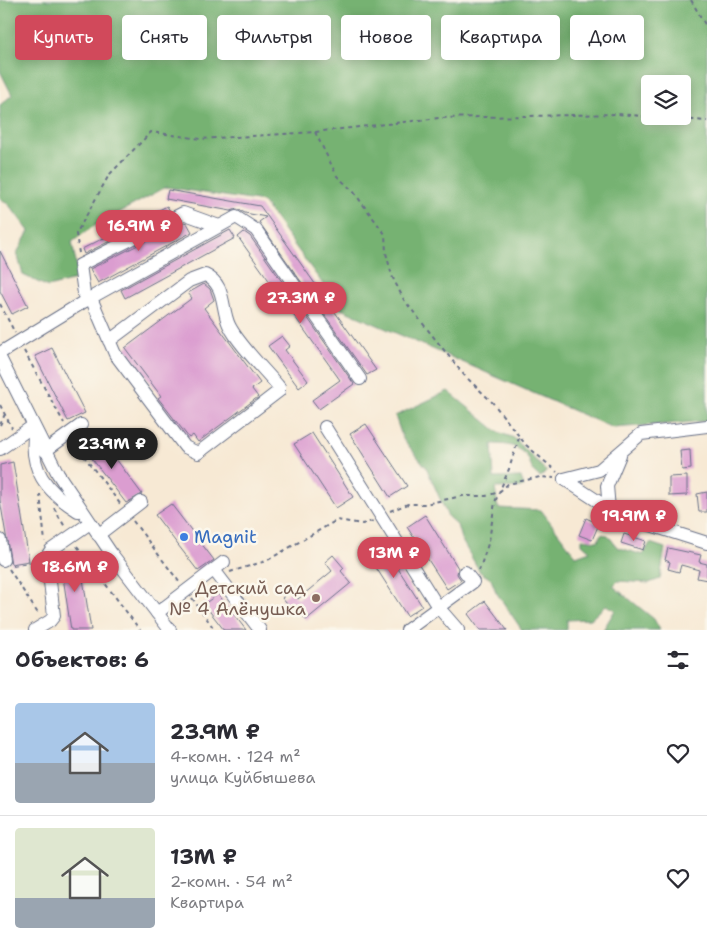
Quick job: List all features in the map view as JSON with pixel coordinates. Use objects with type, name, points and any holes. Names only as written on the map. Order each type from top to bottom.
[{"type":"street","points":[[109,341],[189,280],[205,275],[210,277],[220,291],[231,328],[279,387],[279,391],[198,453],[191,452],[185,447],[115,354],[88,300],[80,265],[183,213],[219,226]]},
{"type":"street","points":[[0,353],[88,300],[236,217],[256,230],[360,380]]},
{"type":"street","points":[[0,358],[46,451],[87,519],[170,630]]},
{"type":"street","points":[[46,451],[81,425]]},
{"type":"street","points":[[564,478],[599,470],[641,434],[707,426]]},
{"type":"street","points":[[325,427],[438,606],[458,630]]},
{"type":"street","points":[[0,449],[34,428]]},
{"type":"street","points":[[34,428],[32,455],[39,474],[68,505],[87,519]]},
{"type":"street","points":[[614,512],[607,486],[621,452]]},
{"type":"street","points":[[564,478],[614,512],[707,543]]},
{"type":"street","points":[[98,535],[141,502]]},
{"type":"street","points":[[40,627],[54,616],[47,558],[51,550],[71,536],[87,519]]},
{"type":"street","points":[[0,540],[3,560]]},
{"type":"street","points":[[157,613],[224,562]]},
{"type":"street","points":[[214,570],[260,630]]},
{"type":"street","points":[[407,630],[438,606],[469,577]]},
{"type":"path","points":[[691,0],[707,28]]},
{"type":"path","points":[[80,265],[76,234],[109,175],[151,132],[201,139],[316,132],[439,118],[617,114],[707,121]]},
{"type":"path","points":[[316,132],[337,176],[353,191],[385,234],[386,252],[392,276],[404,300],[464,375],[492,403],[519,437],[564,478]]},
{"type":"path","points":[[0,304],[19,343],[69,434],[216,630]]},
{"type":"path","points":[[0,405],[17,437]]},
{"type":"path","points":[[0,425],[5,414]]},
{"type":"path","points":[[469,577],[484,559],[494,502],[509,470],[519,437]]},
{"type":"path","points":[[40,492],[47,558],[8,567],[40,627]]},
{"type":"path","points":[[53,506],[71,536],[140,630]]},
{"type":"green space","points":[[0,0],[707,0],[707,421],[613,428],[341,309],[263,202],[166,187],[91,228],[72,242],[79,279],[48,287],[23,275],[17,253],[29,231],[9,205],[0,198],[0,105],[12,95],[0,71]]},
{"type":"green space","points":[[448,391],[498,432],[514,438],[547,472],[540,477],[533,470],[528,458],[521,450],[507,445],[492,444],[494,478],[521,477],[524,487],[495,488],[498,508],[541,510],[576,556],[590,551],[582,544],[582,539],[598,541],[601,534],[608,535],[617,547],[643,555],[650,543],[665,548],[660,579],[649,583],[618,581],[613,586],[654,619],[660,630],[603,630],[615,610],[606,605],[591,619],[567,620],[567,630],[522,630],[496,592],[491,579],[480,572],[461,539],[457,525],[448,517],[426,467],[403,439],[395,416]]},
{"type":"building","points":[[168,190],[260,206],[376,370],[367,375],[259,222],[266,217],[245,213],[237,209],[231,211],[166,199]]},
{"type":"building","points":[[167,206],[170,211],[84,254],[82,249]]},
{"type":"building","points":[[184,222],[187,223],[192,232],[98,283],[90,269]]},
{"type":"building","points":[[230,230],[235,238],[125,298],[121,290]]},
{"type":"building","points":[[244,232],[250,236],[354,384],[319,409],[312,400],[340,380],[238,237]]},
{"type":"building","points":[[0,251],[28,306],[12,314],[0,291]]},
{"type":"building","points":[[204,284],[210,289],[214,300],[204,308],[260,383],[252,389],[258,397],[198,442],[193,435],[189,438],[158,398],[161,396],[125,348],[192,298],[188,293]]},
{"type":"building","points":[[282,336],[290,346],[285,350],[308,381],[299,388],[268,346]]},
{"type":"building","points":[[52,348],[85,413],[68,421],[35,356]]},
{"type":"building","points":[[366,424],[407,486],[390,497],[350,434]]},
{"type":"building","points":[[312,433],[353,497],[336,508],[294,444]]},
{"type":"building","points":[[99,436],[142,494],[126,503],[83,447]]},
{"type":"building","points":[[690,450],[691,469],[682,470],[680,451]]},
{"type":"building","points":[[13,462],[29,561],[11,564],[0,500],[0,465]]},
{"type":"building","points":[[687,476],[687,495],[669,496],[669,477]]},
{"type":"building","points":[[707,492],[707,512],[699,512],[697,494]]},
{"type":"building","points":[[171,504],[214,560],[198,571],[155,515]]},
{"type":"building","points":[[425,515],[458,568],[457,574],[461,580],[447,589],[407,527]]},
{"type":"building","points":[[586,518],[599,524],[592,540],[579,535]]},
{"type":"building","points":[[624,534],[646,541],[643,550],[621,543]]},
{"type":"building","points":[[381,542],[422,606],[407,616],[366,552]]},
{"type":"building","points":[[668,548],[701,555],[699,562],[707,564],[707,580],[697,578],[699,570],[681,565],[679,572],[668,569],[670,562],[665,560]]},
{"type":"building","points":[[79,553],[91,630],[71,630],[60,557]]},
{"type":"building","points":[[333,555],[344,568],[341,571],[351,583],[306,620],[295,606],[291,609],[282,598],[291,591],[298,599],[332,571],[325,562]]},
{"type":"building","points":[[218,594],[246,630],[224,630],[204,604]]},
{"type":"building","points":[[485,601],[507,630],[480,630],[468,614]]},
{"type":"place","name":"Magnit","points":[[184,537]]},
{"type":"place","name":"Детский сад № 4 Алёнушка","points":[[316,598]]}]
